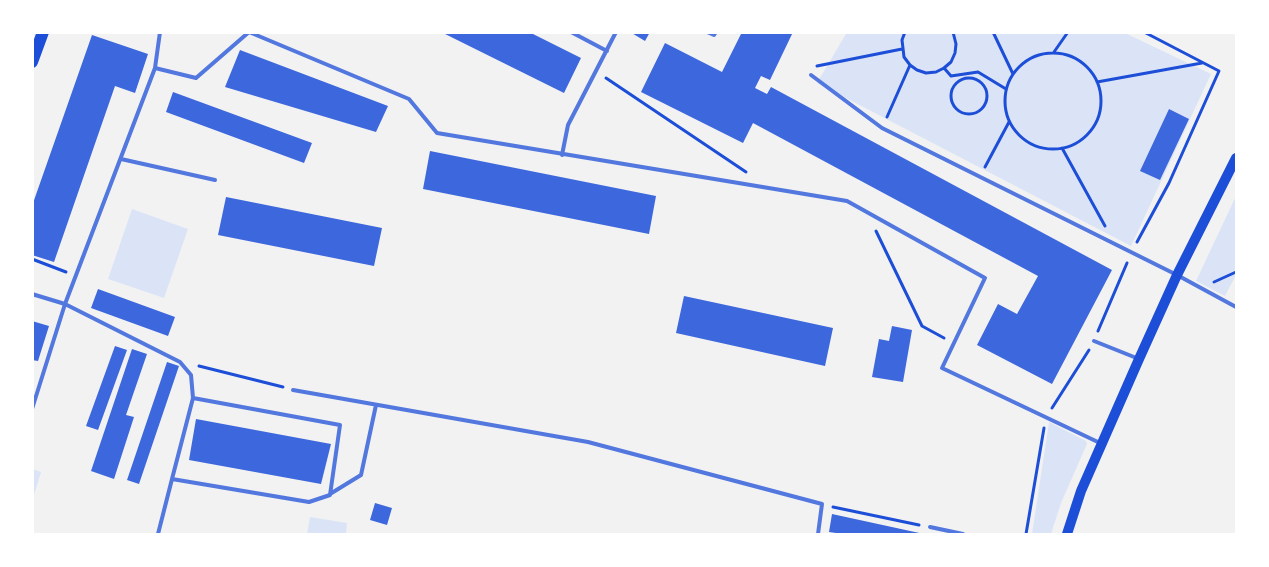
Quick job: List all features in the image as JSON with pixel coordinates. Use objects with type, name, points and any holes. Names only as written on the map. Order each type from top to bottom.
[{"type":"main road","points":[[32,62],[43,32]]},
{"type":"main road","points":[[1067,534],[1082,491],[1139,359],[1177,275],[1236,158]]},
{"type":"lane","points":[[32,410],[65,304],[156,68],[160,32]]},
{"type":"lane","points":[[156,68],[196,78],[249,32],[408,99],[437,133],[847,201],[985,278],[942,368],[1102,444]]},
{"type":"lane","points":[[264,39],[267,32]]},
{"type":"lane","points":[[571,32],[607,51]]},
{"type":"lane","points":[[562,155],[568,125],[616,32]]},
{"type":"lane","points":[[707,32],[714,35],[716,32]]},
{"type":"lane","points":[[811,75],[882,128],[1177,275],[1236,307]]},
{"type":"lane","points":[[121,159],[215,180]]},
{"type":"lane","points":[[32,294],[65,304],[180,362],[191,375],[192,398],[158,534]]},
{"type":"lane","points":[[1094,341],[1139,359]]},
{"type":"lane","points":[[294,390],[588,442],[822,504],[818,534]]},
{"type":"lane","points":[[192,398],[340,425],[330,495]]},
{"type":"lane","points":[[172,479],[309,502],[330,495],[361,475],[376,405]]},
{"type":"lane","points":[[930,527],[949,533],[963,534]]},
{"type":"path","points":[[905,32],[902,40],[904,57],[910,65],[926,73],[936,72],[951,62],[956,44],[953,32]]},
{"type":"path","points":[[993,32],[1013,74]]},
{"type":"path","points":[[1054,52],[1068,32]]},
{"type":"path","points":[[1026,534],[1046,418],[1094,341],[1131,252],[1169,183],[1219,72],[1144,32]]},
{"type":"path","points":[[815,67],[902,49]]},
{"type":"path","points":[[1054,52],[1068,55],[1080,61],[1090,70],[1097,82],[1101,95],[1100,110],[1096,123],[1076,143],[1062,148],[1047,148],[1031,144],[1018,134],[1009,122],[1005,105],[1006,89],[1013,74],[1024,62],[1038,55],[1054,52]]},
{"type":"path","points":[[1097,82],[1204,63]]},
{"type":"path","points":[[882,128],[910,65]]},
{"type":"path","points":[[944,68],[951,76],[954,86],[951,91],[952,103],[960,111],[977,112],[985,104],[987,92],[981,82],[976,79],[964,78],[954,86]]},
{"type":"path","points":[[596,72],[747,173]]},
{"type":"path","points":[[951,76],[978,72],[1006,89]]},
{"type":"path","points":[[980,177],[1009,122]]},
{"type":"path","points":[[1062,148],[1107,229]]},
{"type":"path","points":[[867,212],[922,326],[954,343]]},
{"type":"path","points":[[32,259],[76,276]]},
{"type":"path","points":[[1201,288],[1236,272]]},
{"type":"path","points":[[180,362],[294,390]]},
{"type":"path","points":[[822,504],[930,527]]},
{"type":"shaded area","points":[[847,32],[1125,33],[1211,74],[1131,246],[817,83]]},
{"type":"shaded area","points":[[1236,196],[1236,275],[1225,296],[1196,281]]},
{"type":"shaded area","points":[[132,209],[188,229],[164,298],[108,279]]},
{"type":"shaded area","points":[[1049,422],[1086,441],[1087,444],[1061,503],[1051,534],[1032,534]]},
{"type":"shaded area","points":[[32,469],[41,472],[33,498]]},
{"type":"shaded area","points":[[310,517],[347,523],[346,534],[307,534]]},
{"type":"building","points":[[441,32],[529,32],[581,58],[564,93]]},
{"type":"building","points":[[630,32],[650,32],[645,41]]},
{"type":"building","points":[[742,32],[793,32],[770,80],[761,76],[755,88],[767,94],[771,87],[1112,270],[1052,384],[977,345],[998,304],[1017,314],[1038,276],[753,123],[743,143],[641,92],[665,43],[722,72]]},
{"type":"building","points":[[92,35],[148,54],[135,93],[115,86],[54,262],[32,255],[32,206]]},
{"type":"building","points":[[240,50],[388,106],[376,132],[225,87]]},
{"type":"building","points":[[173,92],[312,143],[304,163],[166,112]]},
{"type":"building","points":[[1169,109],[1189,119],[1160,180],[1140,171]]},
{"type":"building","points":[[430,151],[656,196],[649,234],[423,189]]},
{"type":"building","points":[[226,197],[382,228],[374,266],[218,235]]},
{"type":"building","points":[[98,289],[175,317],[168,336],[91,308]]},
{"type":"building","points":[[684,296],[833,328],[825,366],[676,333]]},
{"type":"building","points":[[32,321],[49,326],[38,361],[32,360]]},
{"type":"building","points":[[892,326],[912,330],[903,382],[872,377],[879,339],[889,341]]},
{"type":"building","points":[[115,346],[127,350],[98,430],[86,426]]},
{"type":"building","points":[[132,349],[147,354],[126,415],[134,417],[114,479],[91,471]]},
{"type":"building","points":[[167,362],[179,366],[139,484],[127,480]]},
{"type":"building","points":[[196,419],[331,444],[321,484],[189,460]]},
{"type":"building","points":[[375,503],[392,508],[387,525],[370,520]]},
{"type":"building","points":[[832,514],[924,534],[843,534],[829,532]]}]
